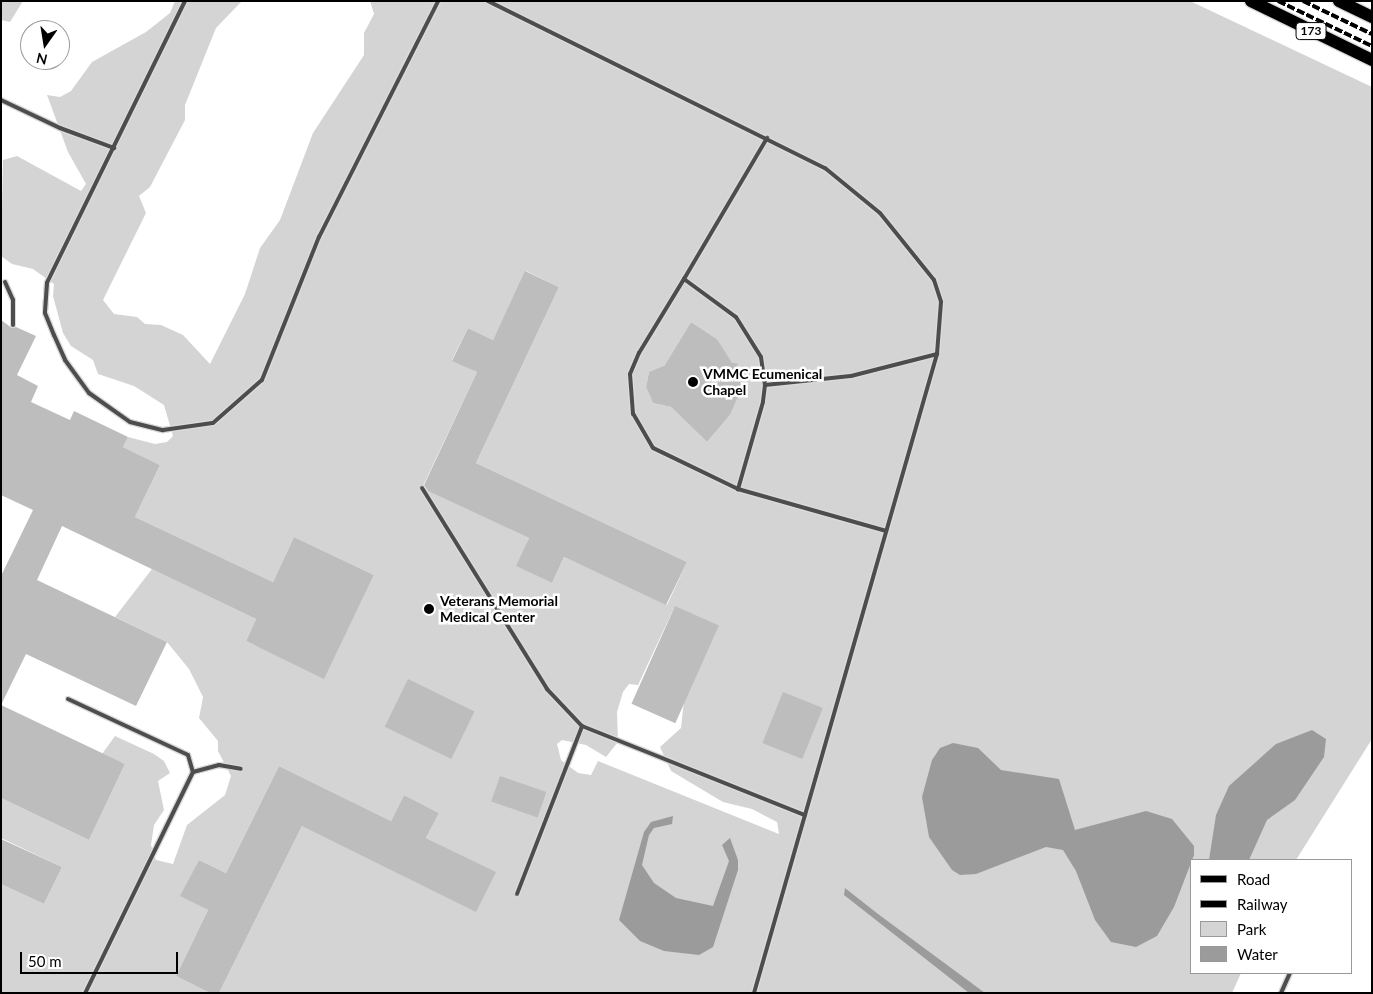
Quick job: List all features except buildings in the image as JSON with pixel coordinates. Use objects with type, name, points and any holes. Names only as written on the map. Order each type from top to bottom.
[{"type":"main road","name":"173","points":[[1251,1],[1372,60]]},
{"type":"main road","points":[[1339,1],[1372,17]]},
{"type":"lane","points":[[185,1],[47,283],[45,313],[65,360],[90,393],[115,414],[163,430],[213,423],[238,404],[266,374],[319,237],[438,1]]},
{"type":"lane","points":[[488,1],[825,168],[859,193],[921,263],[934,280],[941,302],[937,354],[754,993]]},
{"type":"lane","points":[[1,100],[60,128],[114,148]]},
{"type":"lane","points":[[767,138],[630,374],[633,414],[653,448],[738,489],[886,531]]},
{"type":"lane","points":[[684,279],[746,328],[761,357],[765,385],[738,489]]},
{"type":"lane","points":[[5,282],[13,300],[13,325]]},
{"type":"lane","points":[[765,385],[851,376],[937,354]]},
{"type":"lane","points":[[422,488],[547,689],[582,726],[805,815]]},
{"type":"lane","points":[[68,699],[188,755],[193,772],[85,993]]},
{"type":"lane","points":[[517,894],[582,726]]},
{"type":"lane","points":[[193,772],[219,765],[241,769]]},
{"type":"lane","points":[[1280,993],[1290,974]]},
{"type":"green space","points":[[1,1],[23,1],[10,22],[1,20]]},
{"type":"green space","points":[[175,1],[242,1],[216,28],[185,105],[185,120],[150,187],[139,196],[146,213],[103,300],[114,314],[137,317],[145,324],[161,325],[183,335],[210,364],[245,294],[260,248],[280,220],[313,133],[364,55],[364,33],[374,14],[370,1],[1190,1],[1372,87],[1372,739],[1297,859],[1190,859],[1190,974],[1241,974],[1232,993],[219,993],[302,826],[495,872],[426,838],[439,813],[404,795],[391,821],[279,766],[226,873],[199,860],[181,896],[208,910],[176,976],[210,993],[1,993],[1,884],[44,904],[62,867],[1,838],[1,798],[89,840],[125,764],[102,754],[115,736],[154,754],[164,761],[170,773],[158,781],[164,810],[154,825],[151,845],[156,860],[173,864],[187,825],[225,795],[231,776],[218,751],[218,741],[199,718],[203,697],[189,669],[167,642],[115,617],[152,569],[256,619],[246,641],[324,678],[374,575],[294,537],[273,582],[135,517],[160,465],[123,447],[128,437],[155,444],[167,442],[173,436],[164,405],[134,386],[98,374],[93,360],[71,346],[63,333],[53,296],[54,284],[33,269],[12,264],[1,256],[3,160],[17,156],[81,191],[86,184],[68,152],[47,95],[60,97],[71,91],[92,62],[146,32],[170,13]],"holes":[[[526,271],[559,287],[476,463],[687,562],[667,605],[564,557],[552,583],[517,566],[529,538],[422,488],[477,372],[452,360],[468,328],[493,340]],[[691,322],[717,339],[730,363],[734,403],[730,415],[707,442],[671,407],[653,403],[646,387],[649,372],[662,369]],[[674,608],[718,626],[684,701],[681,728],[660,747],[671,771],[723,802],[752,809],[777,822],[779,834],[598,761],[591,775],[578,773],[561,760],[557,744],[562,740],[586,745],[606,757],[618,742],[617,712],[623,692],[629,684],[638,685]]]},
{"type":"water","points":[[1312,730],[1326,739],[1324,757],[1295,800],[1267,820],[1249,859],[1209,859],[1216,815],[1229,786],[1276,744]]},
{"type":"water","points":[[953,743],[978,748],[1001,770],[1059,779],[1075,830],[1146,811],[1172,819],[1194,846],[1194,855],[1192,859],[1190,859],[1190,865],[1174,907],[1157,936],[1136,947],[1111,942],[1095,920],[1076,871],[1063,850],[1046,847],[976,874],[960,875],[952,870],[929,837],[922,797],[932,760],[940,748]]},
{"type":"water","points":[[673,816],[672,824],[654,828],[649,835],[642,865],[654,883],[676,898],[713,906],[729,861],[722,845],[730,838],[738,860],[738,870],[713,947],[699,955],[664,951],[640,941],[619,920],[644,832],[651,822]]},
{"type":"water","points":[[845,888],[985,993],[969,993],[844,895]]},
{"type":"railway","points":[[1278,1],[1372,46]]},
{"type":"railway","points":[[1303,1],[1372,34]]},
{"type":"place","name":"VMMC Ecumenical Chapel","points":[[693,382]]},
{"type":"place","name":"Veterans Memorial Medical Center","points":[[429,609]]}]
